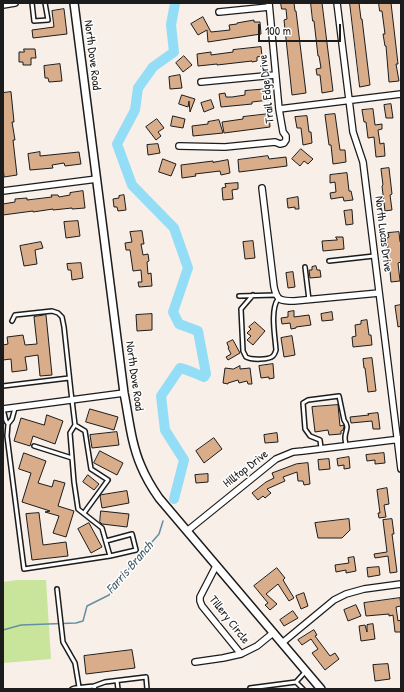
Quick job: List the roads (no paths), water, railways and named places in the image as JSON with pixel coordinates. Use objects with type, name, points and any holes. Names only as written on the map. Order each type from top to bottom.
[{"type":"street","points":[[3,4],[15,3]]},
{"type":"street","name":"North Dove Road","points":[[74,3],[124,393],[132,439],[140,465],[159,498],[175,519],[187,531],[321,689]]},
{"type":"street","name":"North Lucas Drive","points":[[337,3],[353,132],[363,162],[374,256],[399,439],[401,469]]},
{"type":"street","points":[[219,12],[269,5]]},
{"type":"street","name":"Trail Edge Drive","points":[[178,146],[225,147],[275,142],[280,144],[284,143],[286,140],[279,109],[269,5]]},
{"type":"street","points":[[201,82],[275,75]]},
{"type":"street","points":[[279,109],[401,94]]},
{"type":"street","points":[[3,191],[97,178]]},
{"type":"street","points":[[262,188],[279,298],[294,301],[379,293]]},
{"type":"street","points":[[3,409],[124,393]]},
{"type":"street","name":"Hilltop Drive","points":[[187,531],[276,459],[293,452],[399,439]]},
{"type":"street","name":"Tillery Circle","points":[[216,566],[201,594],[200,601],[202,606],[241,654],[257,646],[274,633]]},
{"type":"street","points":[[282,644],[334,600],[346,594],[364,589],[401,584]]},
{"type":"street","points":[[195,662],[241,654]]},
{"type":"lane","points":[[32,5],[34,21],[48,20],[45,4]]},
{"type":"lane","points":[[329,261],[374,256]]},
{"type":"lane","points":[[305,267],[309,300]]},
{"type":"lane","points":[[239,296],[253,295],[279,298],[276,302],[274,314],[276,350],[271,357],[262,359],[248,358],[245,356],[243,351],[241,308],[253,295]]},
{"type":"lane","points":[[12,321],[16,315],[52,311],[58,313],[62,317],[75,425],[70,433],[78,509],[102,528],[110,556]]},
{"type":"lane","points":[[3,386],[69,378]]},
{"type":"lane","points":[[321,448],[320,440],[310,436],[305,429],[303,403],[308,400],[339,396],[347,430],[345,436],[346,446]]},
{"type":"lane","points":[[8,424],[12,419],[15,407]]},
{"type":"lane","points":[[3,409],[8,424],[7,436],[24,569],[110,556],[136,550],[132,534],[106,541]]},
{"type":"lane","points":[[75,425],[85,431],[90,469],[108,480],[84,513]]},
{"type":"lane","points":[[34,446],[72,458]]},
{"type":"lane","points":[[57,589],[63,642],[75,663],[78,687]]},
{"type":"lane","points":[[250,689],[296,682],[306,671]]},
{"type":"lane","points":[[72,689],[78,687],[95,687],[105,682],[146,677],[147,689]]},
{"type":"lane","points":[[117,681],[118,689]]},
{"type":"lane","points":[[296,682],[303,689]]},
{"type":"waterway","name":"Farris Branch","points":[[174,499],[184,460],[165,430],[161,396],[180,368],[204,377],[206,374],[198,331],[179,324],[173,312],[188,268],[174,228],[132,185],[117,144],[135,110],[138,88],[153,67],[174,52],[171,25],[175,3]]},
{"type":"waterway","name":"Farris Branch","points":[[3,630],[21,625],[76,623],[83,621],[87,606],[109,595],[131,566],[159,534],[163,521]]}]
